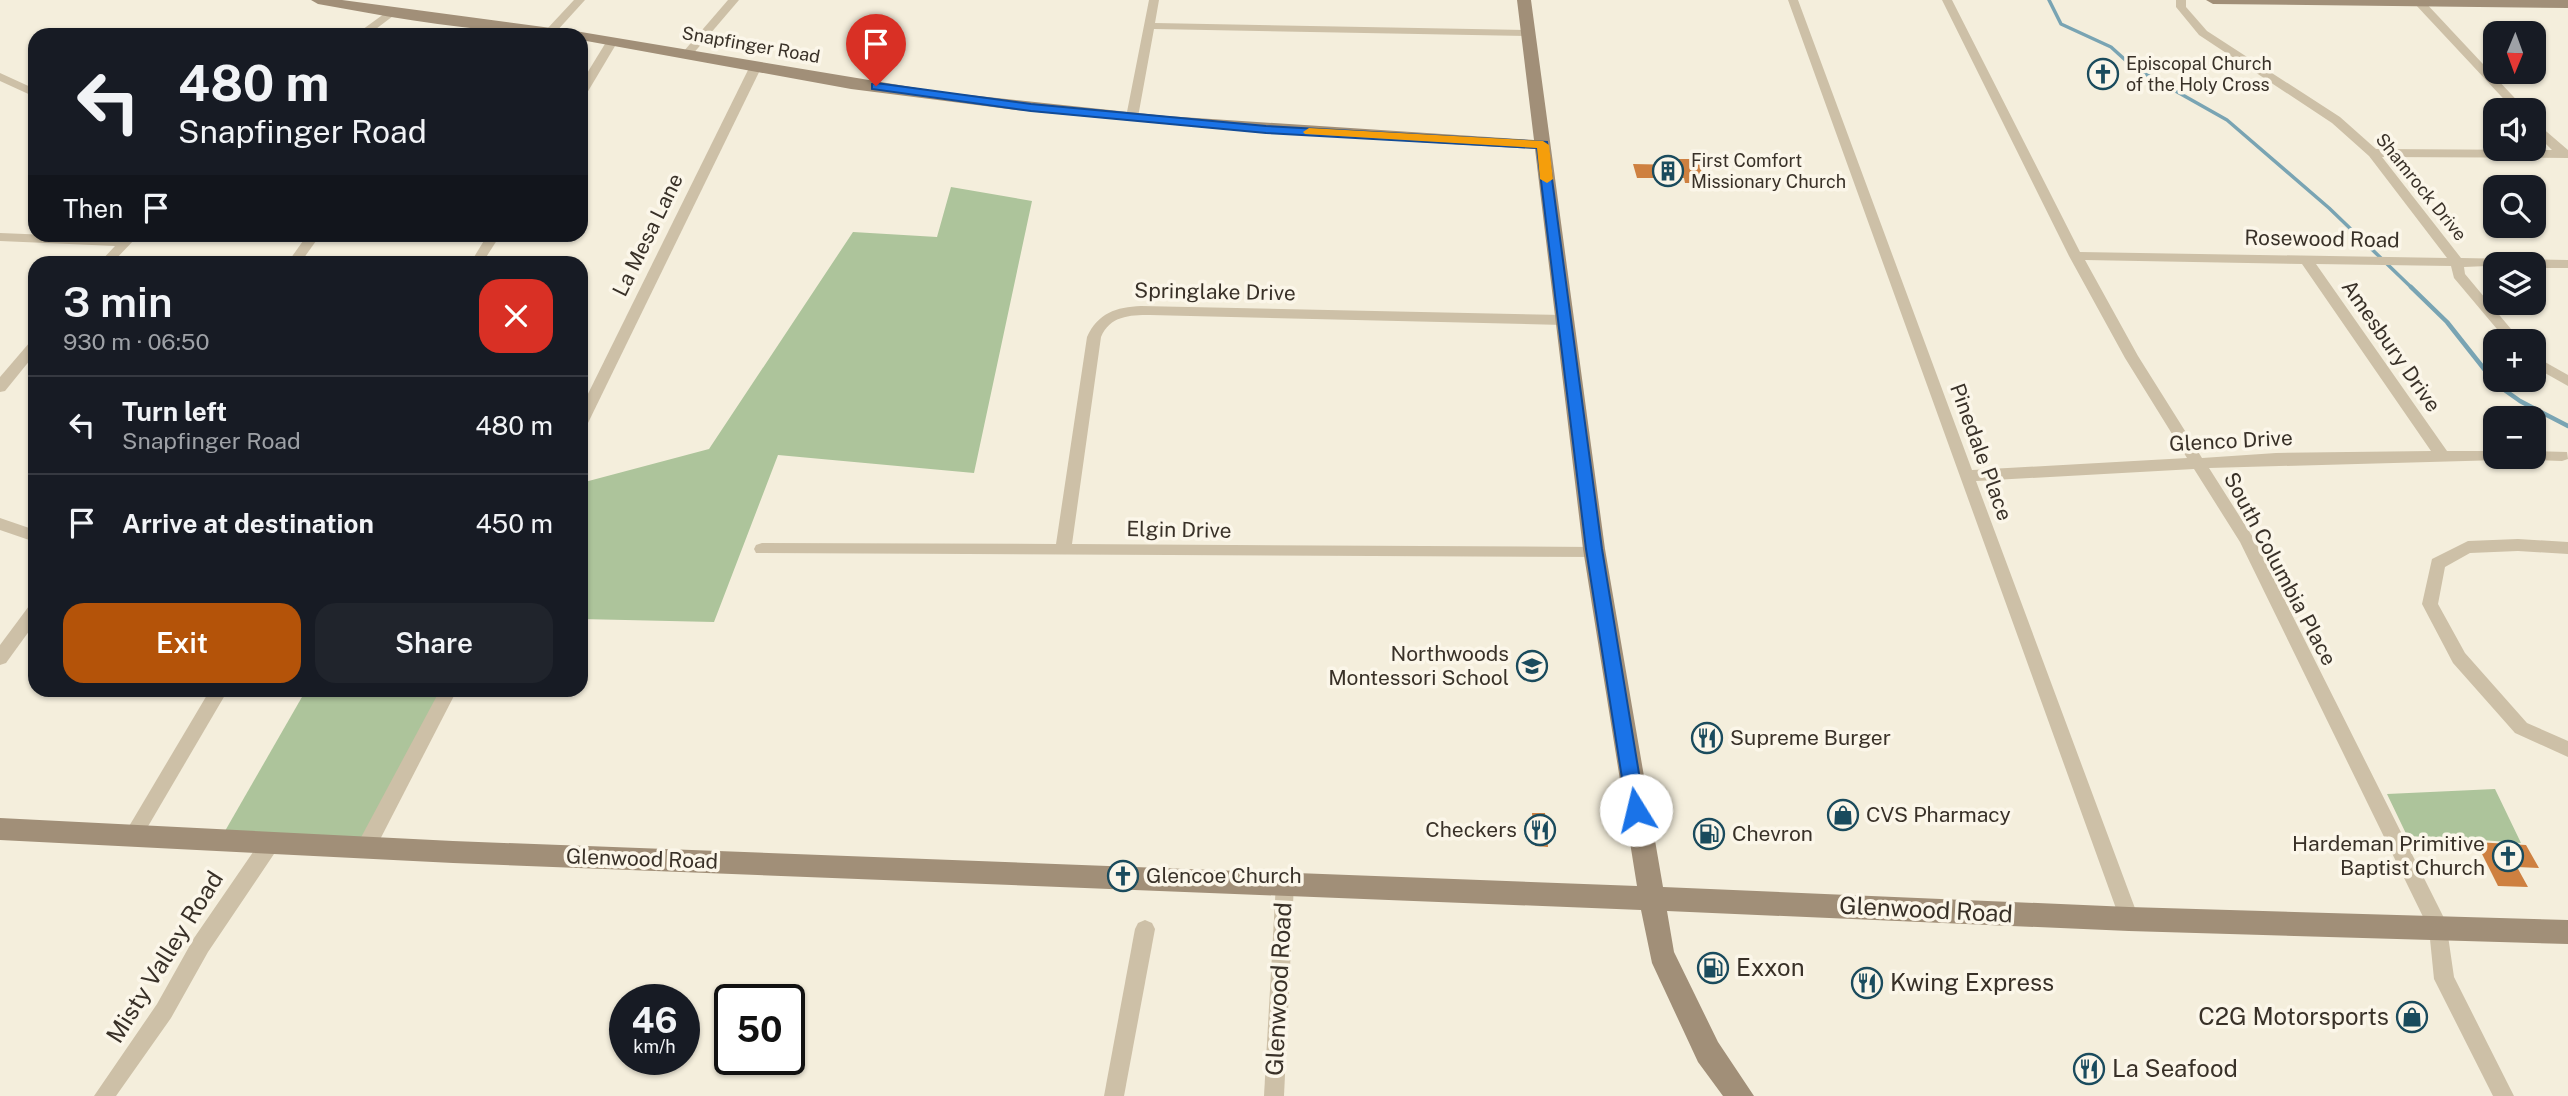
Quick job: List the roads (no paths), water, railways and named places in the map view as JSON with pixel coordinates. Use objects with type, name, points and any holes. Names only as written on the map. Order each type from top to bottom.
[{"type":"main road","points":[[318,0],[392,13],[524,28]]},
{"type":"main road","points":[[1524,0],[1595,553],[1661,954],[1708,1052],[1740,1096]]},
{"type":"main road","points":[[2213,0],[2568,4]]},
{"type":"main road","name":"Snapfinger Road","points":[[588,37],[937,96],[1266,129],[1543,145]]},
{"type":"main road","name":"Glenwood Road","points":[[0,829],[134,834],[269,845],[365,849],[1285,883],[2129,919],[2568,932]]},
{"type":"street","points":[[554,28],[580,0]]},
{"type":"street","points":[[688,53],[734,0]]},
{"type":"street","points":[[1132,117],[1154,0]]},
{"type":"street","name":"Pinedale Place","points":[[1793,0],[2129,919]]},
{"type":"street","name":"South Columbia Place","points":[[1947,0],[2076,256],[2132,358],[2246,539],[2439,928],[2444,978],[2504,1096]]},
{"type":"street","name":"Shamrock Drive","points":[[2181,0],[2181,7],[2203,33],[2336,120],[2373,153],[2457,262],[2459,275],[2504,329]]},
{"type":"street","points":[[2419,2],[2510,98]]},
{"type":"street","points":[[371,28],[392,13]]},
{"type":"street","points":[[484,28],[489,24]]},
{"type":"street","points":[[1149,26],[1529,33]]},
{"type":"street","points":[[588,81],[611,41]]},
{"type":"street","name":"La Mesa Lane","points":[[588,409],[756,66]]},
{"type":"street","points":[[0,76],[28,90]]},
{"type":"street","points":[[2546,136],[2565,154]]},
{"type":"street","points":[[2373,153],[2565,154]]},
{"type":"street","points":[[0,237],[28,237]]},
{"type":"street","points":[[112,256],[125,242]]},
{"type":"street","name":"Rosewood Road","points":[[2076,256],[2568,264]]},
{"type":"street","name":"Amesbury Drive","points":[[2306,260],[2442,456]]},
{"type":"street","name":"Springlake Drive","points":[[1063,549],[1094,337],[1103,320],[1116,313],[1150,310],[1563,320]]},
{"type":"street","points":[[0,387],[28,353]]},
{"type":"street","points":[[2546,368],[2568,381]]},
{"type":"street","name":"Glenco Drive","points":[[1968,476],[2200,463],[2483,456]]},
{"type":"street","points":[[2546,456],[2562,456]]},
{"type":"street","points":[[0,524],[28,534]]},
{"type":"street","points":[[2568,548],[2518,545],[2468,547],[2438,563],[2430,604],[2459,658],[2494,700],[2521,728],[2568,749]]},
{"type":"street","name":"Elgin Drive","points":[[762,549],[1595,553]]},
{"type":"street","points":[[0,658],[28,620]]},
{"type":"street","points":[[134,834],[215,697]]},
{"type":"street","points":[[365,849],[444,697]]},
{"type":"street","name":"Misty Valley Road","points":[[104,1096],[164,1011],[201,945],[269,845]]},
{"type":"street","name":"Glenwood Road","points":[[1274,1096],[1285,883]]},
{"type":"street","points":[[1114,1096],[1145,929]]},
{"type":"waterway","points":[[2049,0],[2061,24],[2111,47],[2133,67],[2227,120],[2329,208],[2413,289]]},
{"type":"waterway","points":[[2411,287],[2447,322],[2496,384],[2520,401],[2568,426]]},
{"type":"place","name":"Episcopal Church of the Holy Cross","points":[[2103,74]]},
{"type":"place","name":"First Comfort Missionary Church","points":[[1668,171]]},
{"type":"place","name":"Northwoods Montessori School","points":[[1532,666]]},
{"type":"place","name":"Supreme Burger","points":[[1707,738]]},
{"type":"place","name":"CVS Pharmacy","points":[[1843,815]]},
{"type":"place","name":"Checkers","points":[[1540,830]]},
{"type":"place","name":"Chevron","points":[[1709,834]]},
{"type":"place","name":"Hardeman Primitive Baptist Church","points":[[2508,856]]},
{"type":"place","name":"Glencoe Church","points":[[1123,876]]},
{"type":"place","name":"Exxon","points":[[1713,968]]},
{"type":"place","name":"Kwing Express","points":[[1867,983]]},
{"type":"place","name":"C2G Motorsports","points":[[2412,1017]]},
{"type":"place","name":"La Seafood","points":[[2089,1069]]}]
